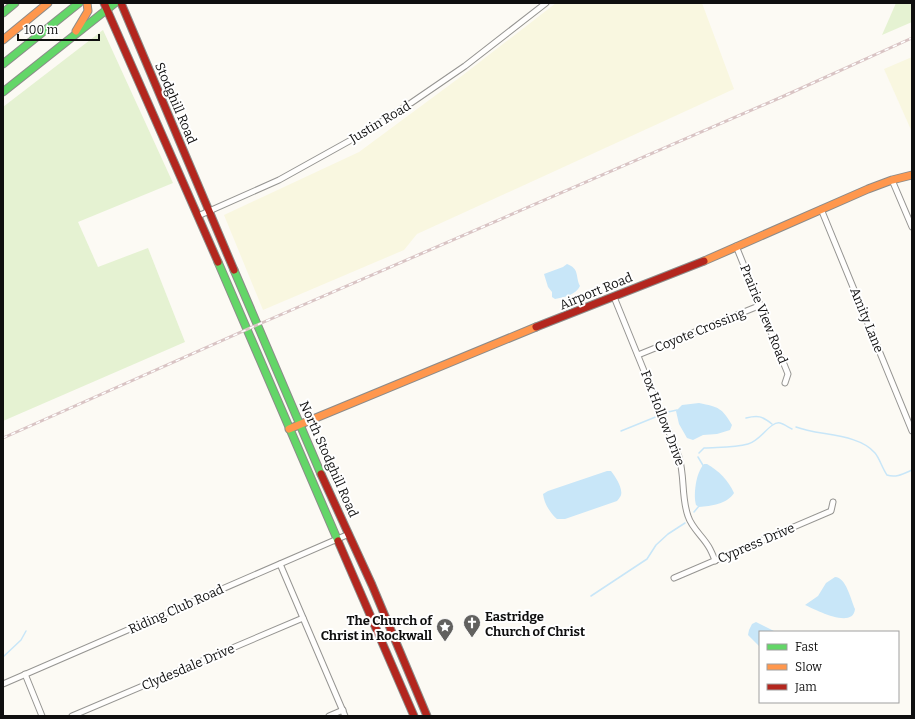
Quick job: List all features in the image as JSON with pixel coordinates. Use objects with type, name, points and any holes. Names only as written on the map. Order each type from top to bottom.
[{"type":"main road","points":[[3,13],[15,3]]},
{"type":"main road","points":[[3,40],[48,3]]},
{"type":"main road","points":[[73,37],[88,11],[87,3]]},
{"type":"main road","points":[[3,92],[73,37],[105,6],[115,3]]},
{"type":"main road","name":"Stodghill Road","points":[[121,3],[209,212]]},
{"type":"main road","points":[[3,64],[76,5]]},
{"type":"main road","name":"Stodghill Road","points":[[105,6],[198,216]]},
{"type":"main road","name":"Airport Road","points":[[289,430],[688,268],[821,209],[892,180],[912,175]]},
{"type":"main road","name":"North Stodghill Road","points":[[209,212],[427,716]]},
{"type":"main road","name":"North Stodghill Road","points":[[198,216],[289,430],[338,539],[414,716]]},
{"type":"street","name":"Justin Road","points":[[198,216],[279,180],[373,127],[412,103],[465,66],[546,3]]},
{"type":"street","points":[[892,180],[912,227]]},
{"type":"street","name":"Amity Lane","points":[[821,209],[912,431]]},
{"type":"street","name":"Prairie View Road","points":[[736,246],[788,374],[785,383]]},
{"type":"street","name":"Fox Hollow Drive","points":[[614,297],[679,457],[683,470],[684,499],[688,517],[694,528],[710,548],[715,561]]},
{"type":"street","name":"Coyote Crossing","points":[[638,355],[761,305]]},
{"type":"street","name":"Cypress Drive","points":[[674,578],[831,511],[833,502]]},
{"type":"street","name":"Riding Club Road","points":[[3,684],[349,534]]},
{"type":"street","points":[[280,564],[345,716]]},
{"type":"street","name":"Clydesdale Drive","points":[[72,716],[303,618]]},
{"type":"street","points":[[25,674],[42,716]]},
{"type":"street","points":[[328,716],[342,710]]},
{"type":"shaded area","points":[[556,3],[702,3],[734,89],[417,234],[404,250],[263,310],[224,215],[359,152],[463,75]]},
{"type":"shaded area","points":[[912,57],[912,132],[884,69]]},
{"type":"green space","points":[[896,3],[912,3],[912,22],[882,35]]},
{"type":"green space","points":[[103,30],[173,183],[78,222],[98,267],[148,248],[185,342],[3,421],[3,107]]},
{"type":"water","points":[[567,264],[576,271],[580,286],[573,294],[555,299],[552,297],[552,292],[548,287],[544,274]]},
{"type":"water","points":[[699,403],[719,409],[732,425],[730,430],[717,434],[703,435],[693,440],[687,438],[679,424],[676,411],[682,405]]},
{"type":"water","points":[[704,464],[707,464],[719,473],[729,484],[734,493],[723,502],[699,507],[696,505],[695,501],[695,490],[699,472]]},
{"type":"water","points":[[607,471],[611,471],[620,486],[621,495],[617,501],[565,519],[557,519],[554,517],[546,504],[543,494]]},
{"type":"water","points":[[835,577],[839,578],[845,585],[855,609],[853,615],[848,618],[824,614],[805,605],[818,596],[826,583]]},
{"type":"water","points":[[756,622],[774,631],[759,631],[759,646],[748,635],[752,624]]},
{"type":"waterway","points":[[668,412],[677,410]]},
{"type":"waterway","points":[[621,431],[658,416]]},
{"type":"waterway","points":[[746,418],[760,417],[772,424]]},
{"type":"waterway","points":[[699,453],[704,448],[732,447],[748,444],[753,442],[776,423],[782,423],[792,429]]},
{"type":"waterway","points":[[796,427],[849,438],[859,442],[875,453],[887,475],[896,476],[912,470]]},
{"type":"waterway","points":[[698,457],[704,467]]},
{"type":"waterway","points":[[694,512],[699,506]]},
{"type":"waterway","points":[[591,596],[647,559],[656,545],[668,534],[685,523]]},
{"type":"waterway","points":[[3,657],[21,640],[26,631]]},
{"type":"railway","points":[[3,438],[257,325],[784,96],[912,38]]},
{"type":"traffic: fast","points":[[3,13],[15,3]]},
{"type":"traffic: fast","points":[[3,64],[79,3]]},
{"type":"traffic: fast","points":[[3,92],[115,3]]},
{"type":"traffic: fast","points":[[218,262],[338,541]]},
{"type":"traffic: fast","points":[[234,270],[321,474]]},
{"type":"traffic: slow","points":[[3,40],[48,3]]},
{"type":"traffic: slow","points":[[76,31],[88,11],[87,3]]},
{"type":"traffic: slow","points":[[704,261],[868,189],[892,180],[912,175]]},
{"type":"traffic: slow","points":[[289,429],[536,327]]},
{"type":"traffic: jam","points":[[104,3],[218,262]]},
{"type":"traffic: jam","points":[[121,3],[234,270]]},
{"type":"traffic: jam","points":[[536,327],[704,261]]},
{"type":"traffic: jam","points":[[321,474],[372,585],[427,716]]},
{"type":"traffic: jam","points":[[338,541],[414,716]]},
{"type":"place","name":"Eastridge Church of Christ","points":[[472,638]]},
{"type":"place","name":"The Church of Christ in Rockwall","points":[[445,642]]}]
